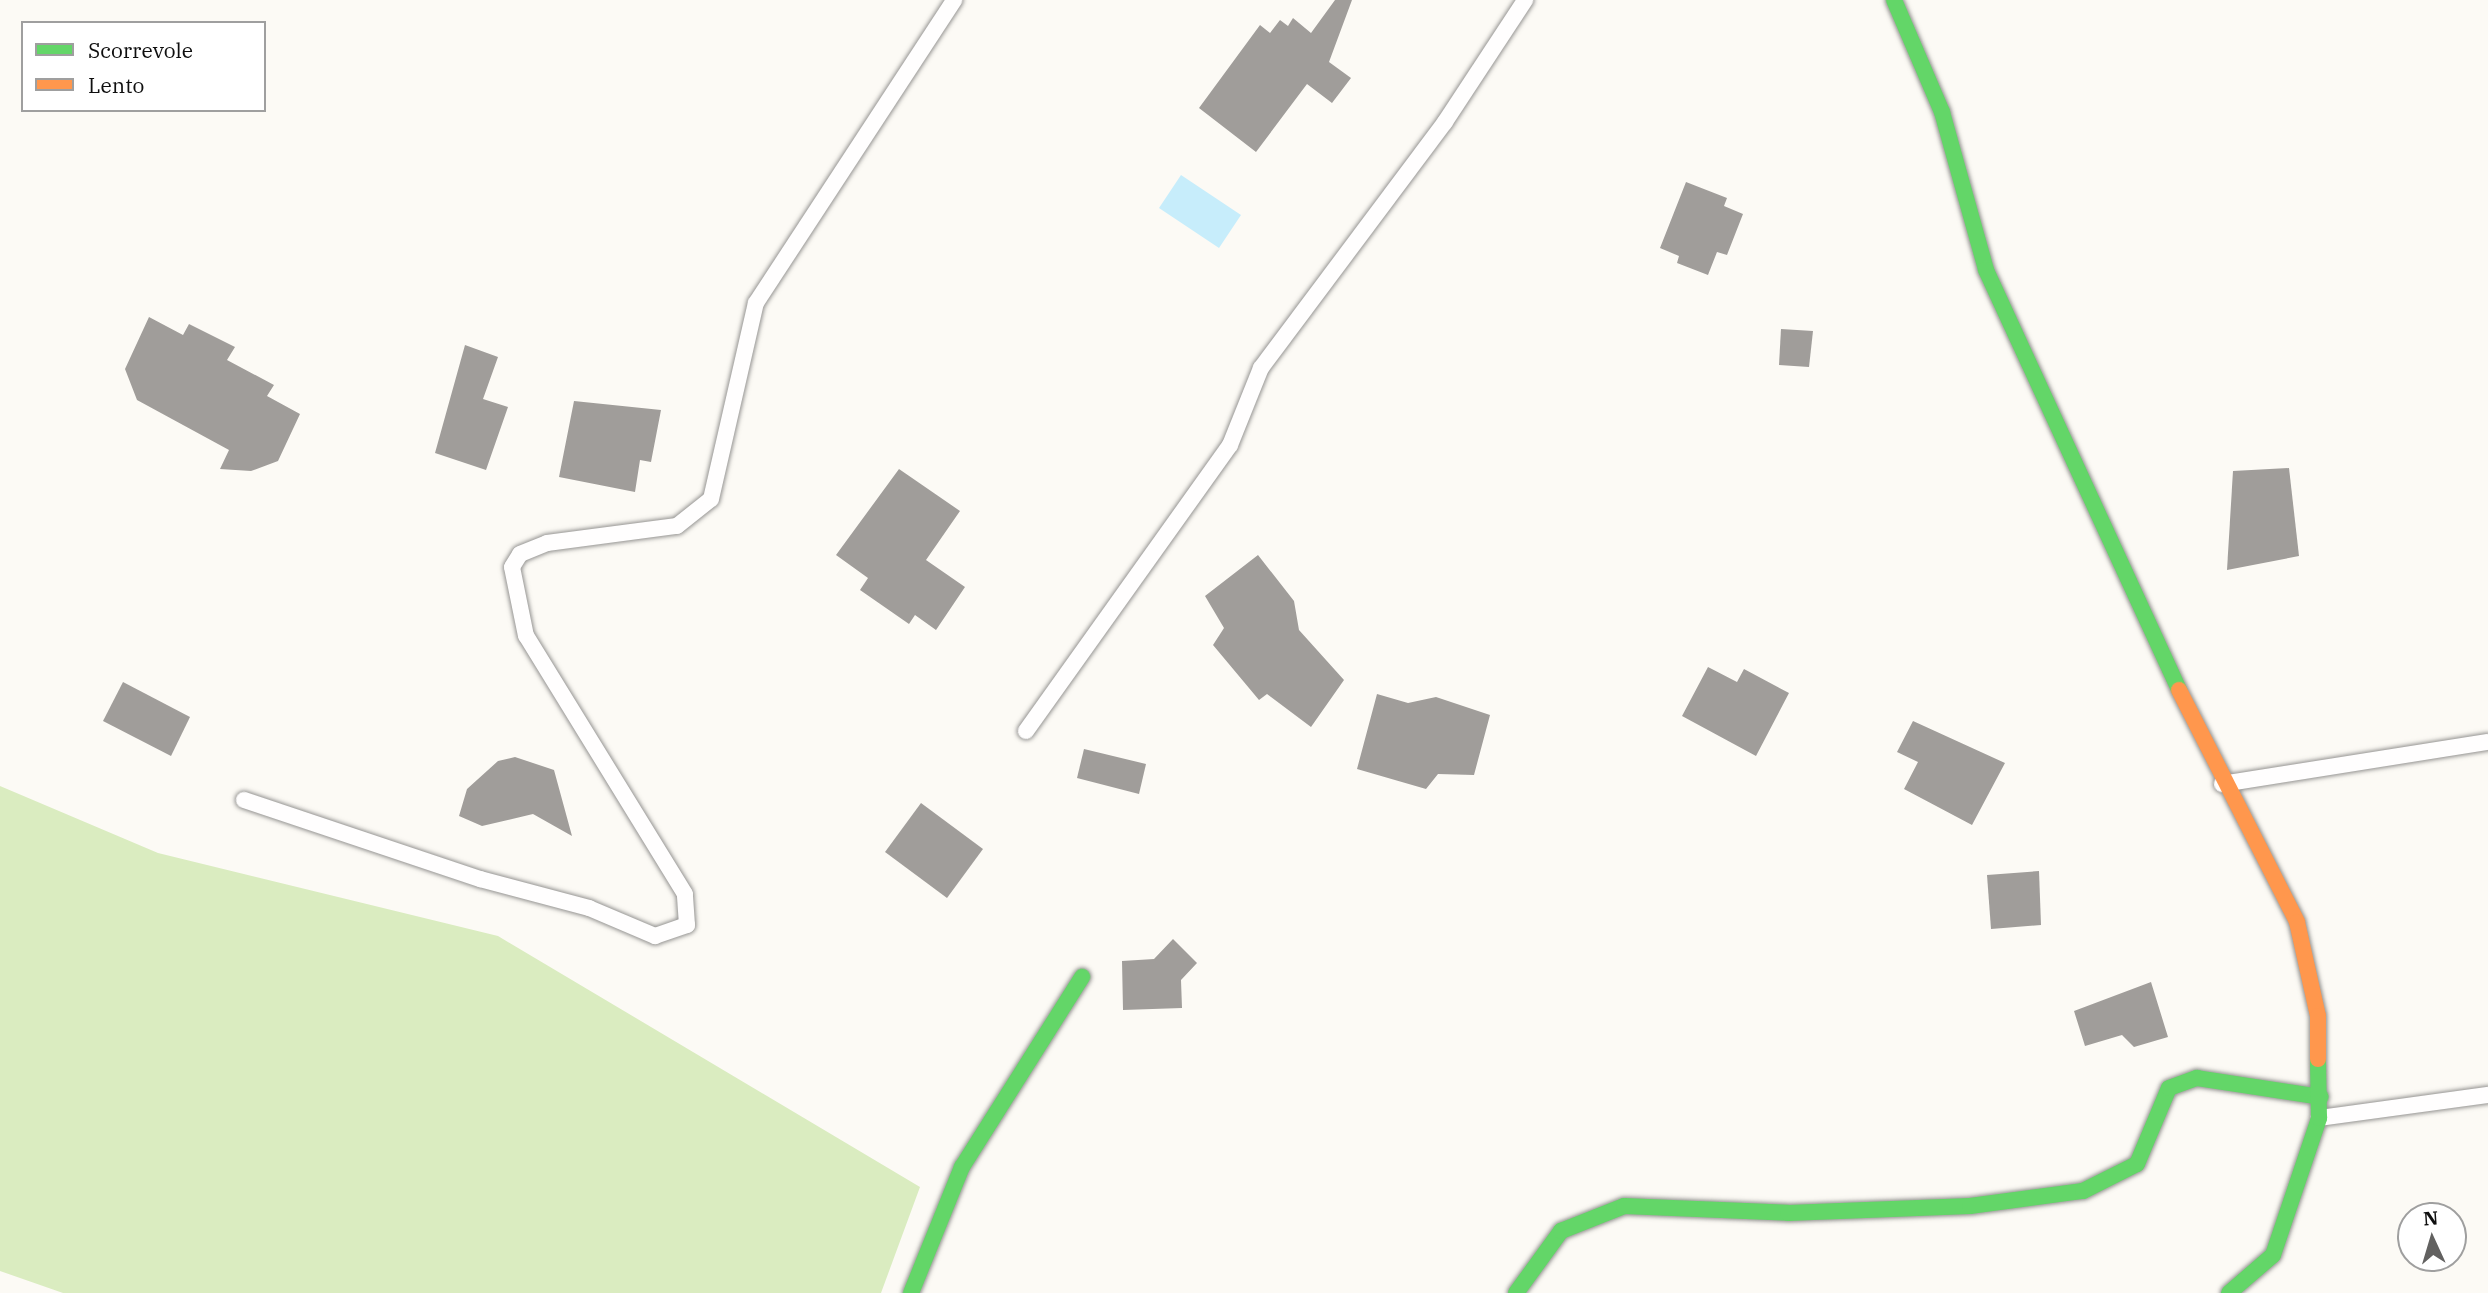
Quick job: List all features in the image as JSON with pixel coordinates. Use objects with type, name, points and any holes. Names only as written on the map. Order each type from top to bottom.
[{"type":"street","points":[[1894,0],[1910,26],[1942,112],[1986,270],[2222,785],[2297,922],[2318,1016],[2321,1097],[2319,1118],[2273,1255],[2229,1293]]},
{"type":"street","points":[[911,1293],[962,1167],[1082,977]]},
{"type":"street","points":[[1516,1293],[1561,1231],[1623,1206],[1788,1213],[1970,1206],[2083,1191],[2137,1164],[2169,1088],[2197,1078],[2321,1097]]},
{"type":"lane","points":[[244,800],[480,879],[589,908],[655,936],[687,925],[685,894],[526,636],[512,567],[520,554],[547,543],[677,526],[711,499],[756,303],[954,0]]},
{"type":"lane","points":[[1026,732],[1230,445],[1261,368],[1445,122],[1525,0]]},
{"type":"lane","points":[[2222,785],[2488,742]]},
{"type":"lane","points":[[2319,1118],[2488,1096]]},
{"type":"green space","points":[[0,786],[158,853],[498,936],[920,1187],[881,1293],[63,1293],[0,1271]]},
{"type":"water","points":[[1181,175],[1241,215],[1219,248],[1159,208]]},
{"type":"building","points":[[1335,0],[1352,0],[1329,62],[1351,78],[1332,103],[1307,84],[1256,152],[1199,108],[1260,25],[1270,33],[1280,20],[1288,26],[1293,18],[1311,33]]},
{"type":"building","points":[[1686,182],[1727,198],[1724,206],[1743,214],[1727,255],[1717,252],[1708,275],[1677,263],[1679,256],[1660,248]]},
{"type":"building","points":[[149,317],[183,335],[189,324],[235,347],[227,360],[274,385],[267,396],[300,414],[278,461],[251,471],[220,469],[229,450],[137,400],[125,369]]},
{"type":"building","points":[[1781,329],[1813,331],[1809,367],[1779,365]]},
{"type":"building","points":[[465,345],[498,357],[483,399],[508,407],[486,470],[435,453]]},
{"type":"building","points":[[574,401],[661,410],[651,462],[640,460],[635,492],[559,477]]},
{"type":"building","points":[[2289,468],[2299,556],[2227,570],[2233,471]]},
{"type":"building","points":[[899,469],[960,511],[926,560],[965,587],[936,630],[915,615],[909,624],[860,590],[868,578],[836,555]]},
{"type":"building","points":[[1258,555],[1294,601],[1299,630],[1344,680],[1311,727],[1267,694],[1259,700],[1213,645],[1224,628],[1205,596]]},
{"type":"building","points":[[1708,667],[1737,682],[1744,669],[1789,693],[1756,756],[1682,716]]},
{"type":"building","points":[[123,682],[190,717],[171,756],[103,721]]},
{"type":"building","points":[[1377,694],[1408,703],[1436,697],[1490,715],[1474,775],[1438,774],[1426,789],[1357,769]]},
{"type":"building","points":[[1913,721],[2005,763],[1972,825],[1904,789],[1918,762],[1897,752]]},
{"type":"building","points":[[1084,749],[1146,764],[1139,794],[1077,778]]},
{"type":"building","points":[[515,757],[554,770],[572,836],[533,814],[482,826],[459,816],[467,789],[498,761]]},
{"type":"building","points":[[921,803],[983,849],[947,898],[885,852]]},
{"type":"building","points":[[2039,871],[2041,925],[1991,929],[1987,875]]},
{"type":"building","points":[[1173,939],[1197,963],[1181,980],[1182,1008],[1123,1010],[1122,961],[1154,959]]},
{"type":"building","points":[[2151,982],[2168,1037],[2134,1047],[2122,1035],[2085,1046],[2074,1011]]},
{"type":"traffic: fast","points":[[1894,0],[1942,112],[1986,270],[2179,690]]},
{"type":"traffic: fast","points":[[911,1293],[962,1167],[1082,977]]},
{"type":"traffic: fast","points":[[2229,1293],[2273,1255],[2319,1118],[2318,1059]]},
{"type":"traffic: fast","points":[[1516,1293],[1561,1231],[1624,1206],[1788,1213],[1970,1206],[2083,1191],[2137,1164],[2169,1088],[2197,1078],[2321,1097]]},
{"type":"traffic: slow","points":[[2179,690],[2297,922],[2318,1016],[2318,1059]]}]
